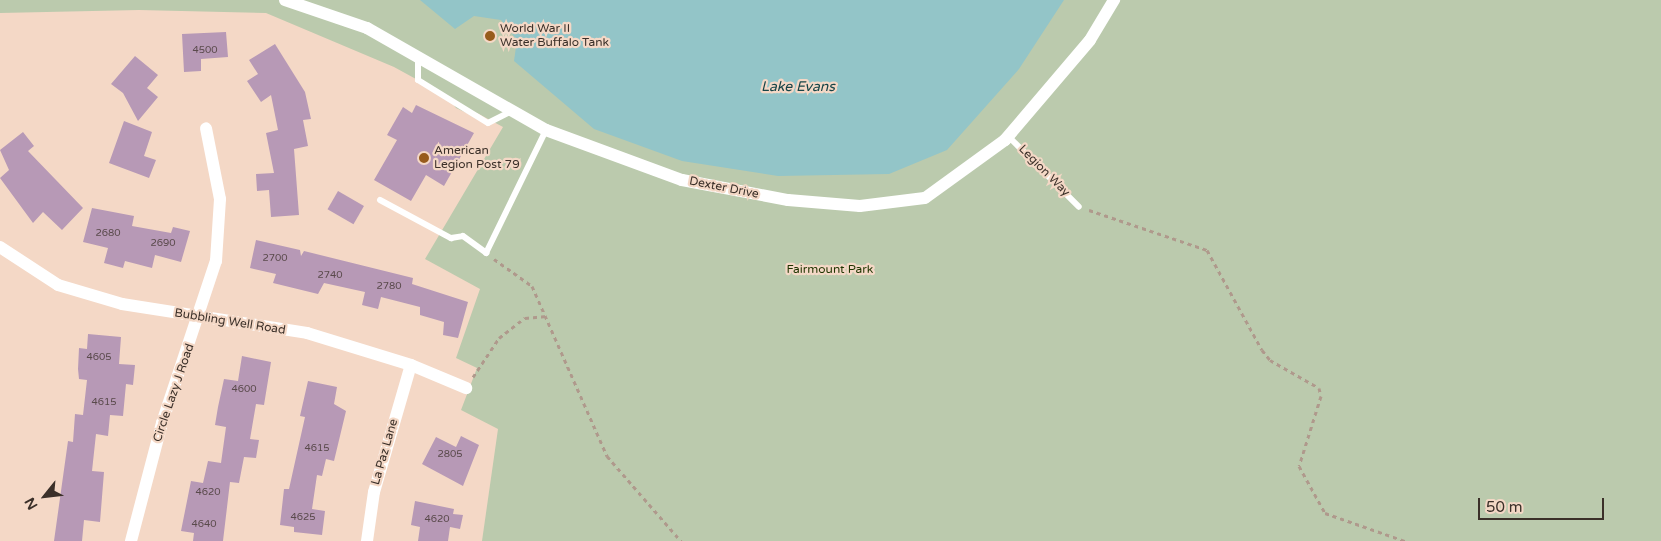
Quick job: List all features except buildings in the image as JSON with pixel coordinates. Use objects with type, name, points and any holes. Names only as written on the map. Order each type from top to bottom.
[{"type":"street","name":"Dexter Drive","points":[[285,0],[367,28],[514,110],[546,130],[682,180],[788,200],[860,206],[925,198],[1008,136],[1090,40],[1114,0]]},
{"type":"street","name":"Circle Lazy J Road","points":[[131,541],[162,423],[201,318],[216,261],[220,199],[206,128]]},
{"type":"street","name":"Bubbling Well Road","points":[[0,247],[58,285],[122,304],[201,318],[307,333],[411,365],[466,388]]},
{"type":"street","name":"La Paz Lane","points":[[367,541],[374,492],[411,365]]},
{"type":"lane","points":[[418,56],[418,80],[488,123],[514,110]]},
{"type":"lane","points":[[380,200],[451,238],[462,236],[486,253],[546,130]]},
{"type":"lane","name":"Legion Way","points":[[1008,136],[1079,207]]},
{"type":"path","points":[[1079,207],[1207,250],[1262,350],[1270,360],[1319,388],[1321,396],[1299,466],[1325,512],[1405,541]]},
{"type":"path","points":[[486,253],[532,286],[608,456],[680,541]]},
{"type":"path","points":[[466,388],[499,338],[526,318],[546,316]]},
{"type":"green space","name":"Fairmount Park","points":[[0,0],[1661,0],[1661,541],[482,541],[498,429],[461,410],[477,368],[456,358],[480,289],[425,259],[503,127],[477,113],[471,115],[456,108],[447,96],[394,67],[266,13],[139,10],[0,13]]},
{"type":"water","name":"Lake Evans","points":[[420,0],[1064,0],[1019,69],[947,150],[889,174],[778,176],[682,161],[594,129],[514,61],[517,40],[501,20],[474,16],[455,29]]},
{"type":"place","name":"World War II Water Buffalo Tank","points":[[490,36]]},
{"type":"place","name":"American Legion Post 79","points":[[424,158]]}]
